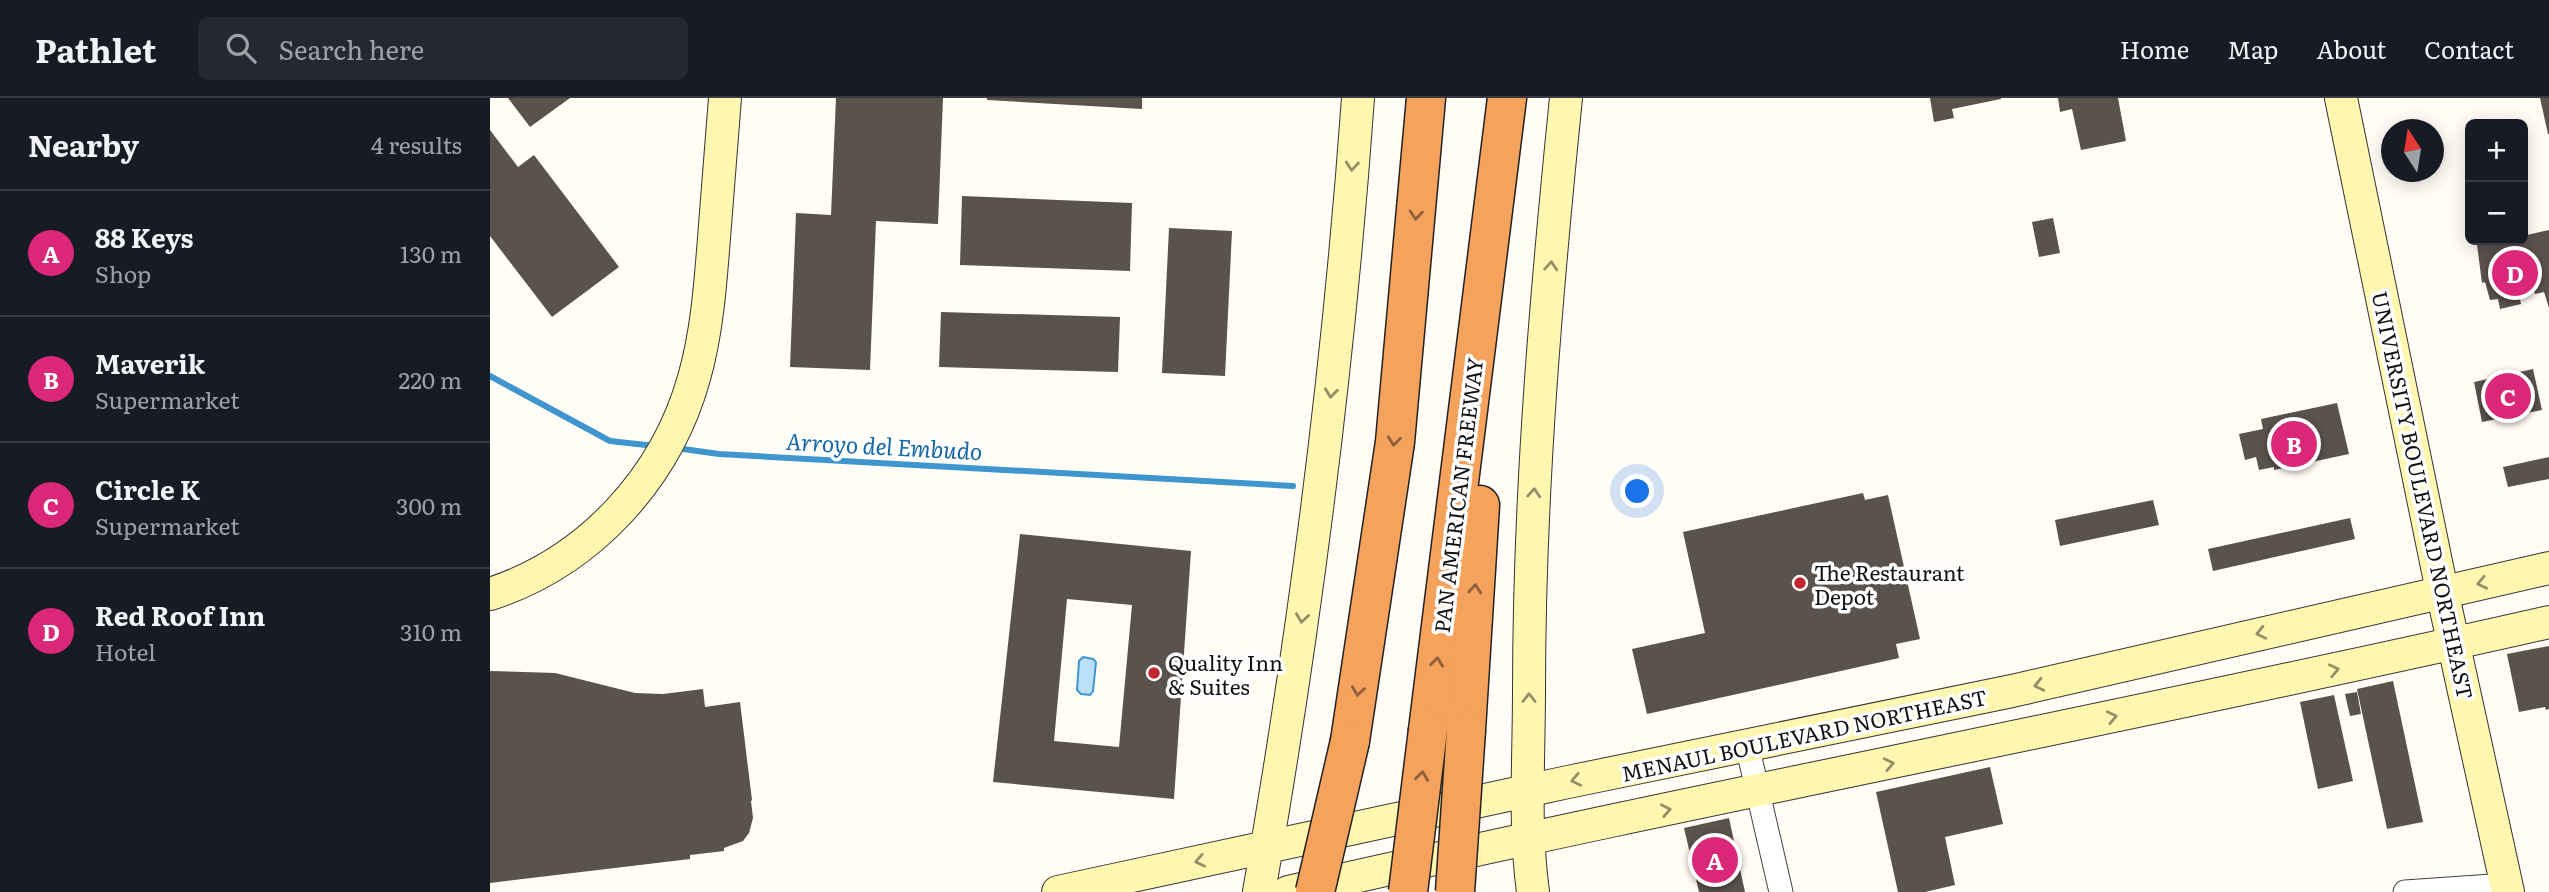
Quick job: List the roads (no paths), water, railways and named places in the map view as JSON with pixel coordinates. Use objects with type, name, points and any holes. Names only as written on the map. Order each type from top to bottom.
[{"type":"highway","points":[[1336,892],[1350,741],[1395,442],[1426,98]]},
{"type":"highway","points":[[1455,892],[1507,98]]},
{"type":"highway","name":"PAN AMERICAN FREEWAY","points":[[1408,892],[1507,98]]},
{"type":"highway","points":[[1315,892],[1350,741]]},
{"type":"main road","points":[[490,594],[541,572],[595,534],[640,486],[667,447],[694,379],[702,343],[711,271],[725,98]]},
{"type":"main road","points":[[1259,892],[1306,591],[1335,360],[1358,98]]},
{"type":"main road","points":[[1533,892],[1527,791],[1529,600],[1553,225],[1566,98]]},
{"type":"main road","name":"UNIVERSITY BOULEVARD NORTHEAST","points":[[2341,98],[2442,591],[2507,889]]},
{"type":"main road","name":"MENAUL BOULEVARD NORTHEAST","points":[[1058,892],[1527,791],[2012,691],[2549,568]]},
{"type":"main road","points":[[1288,892],[1529,837],[1757,792],[2549,622]]},
{"type":"street","points":[[1748,745],[1781,892]]},
{"type":"street","points":[[2405,892],[2507,889]]},
{"type":"water","points":[[1083,657],[1096,662],[1093,691],[1090,695],[1081,694],[1077,690],[1079,661]]},
{"type":"waterway","name":"Arroyo del Embudo","points":[[490,376],[610,441],[655,446]]},
{"type":"waterway","name":"Arroyo del Embudo","points":[[676,448],[719,454],[1293,486]]},
{"type":"place","name":"Red Roof Inn","points":[[2515,273]]},
{"type":"place","name":"Circle K","points":[[2508,396]]},
{"type":"place","name":"Maverik","points":[[2294,444]]},
{"type":"place","name":"The Restaurant Depot","points":[[1800,583]]},
{"type":"place","name":"Quality Inn & Suites","points":[[1154,673]]},
{"type":"place","name":"88 Keys","points":[[1715,860]]}]
